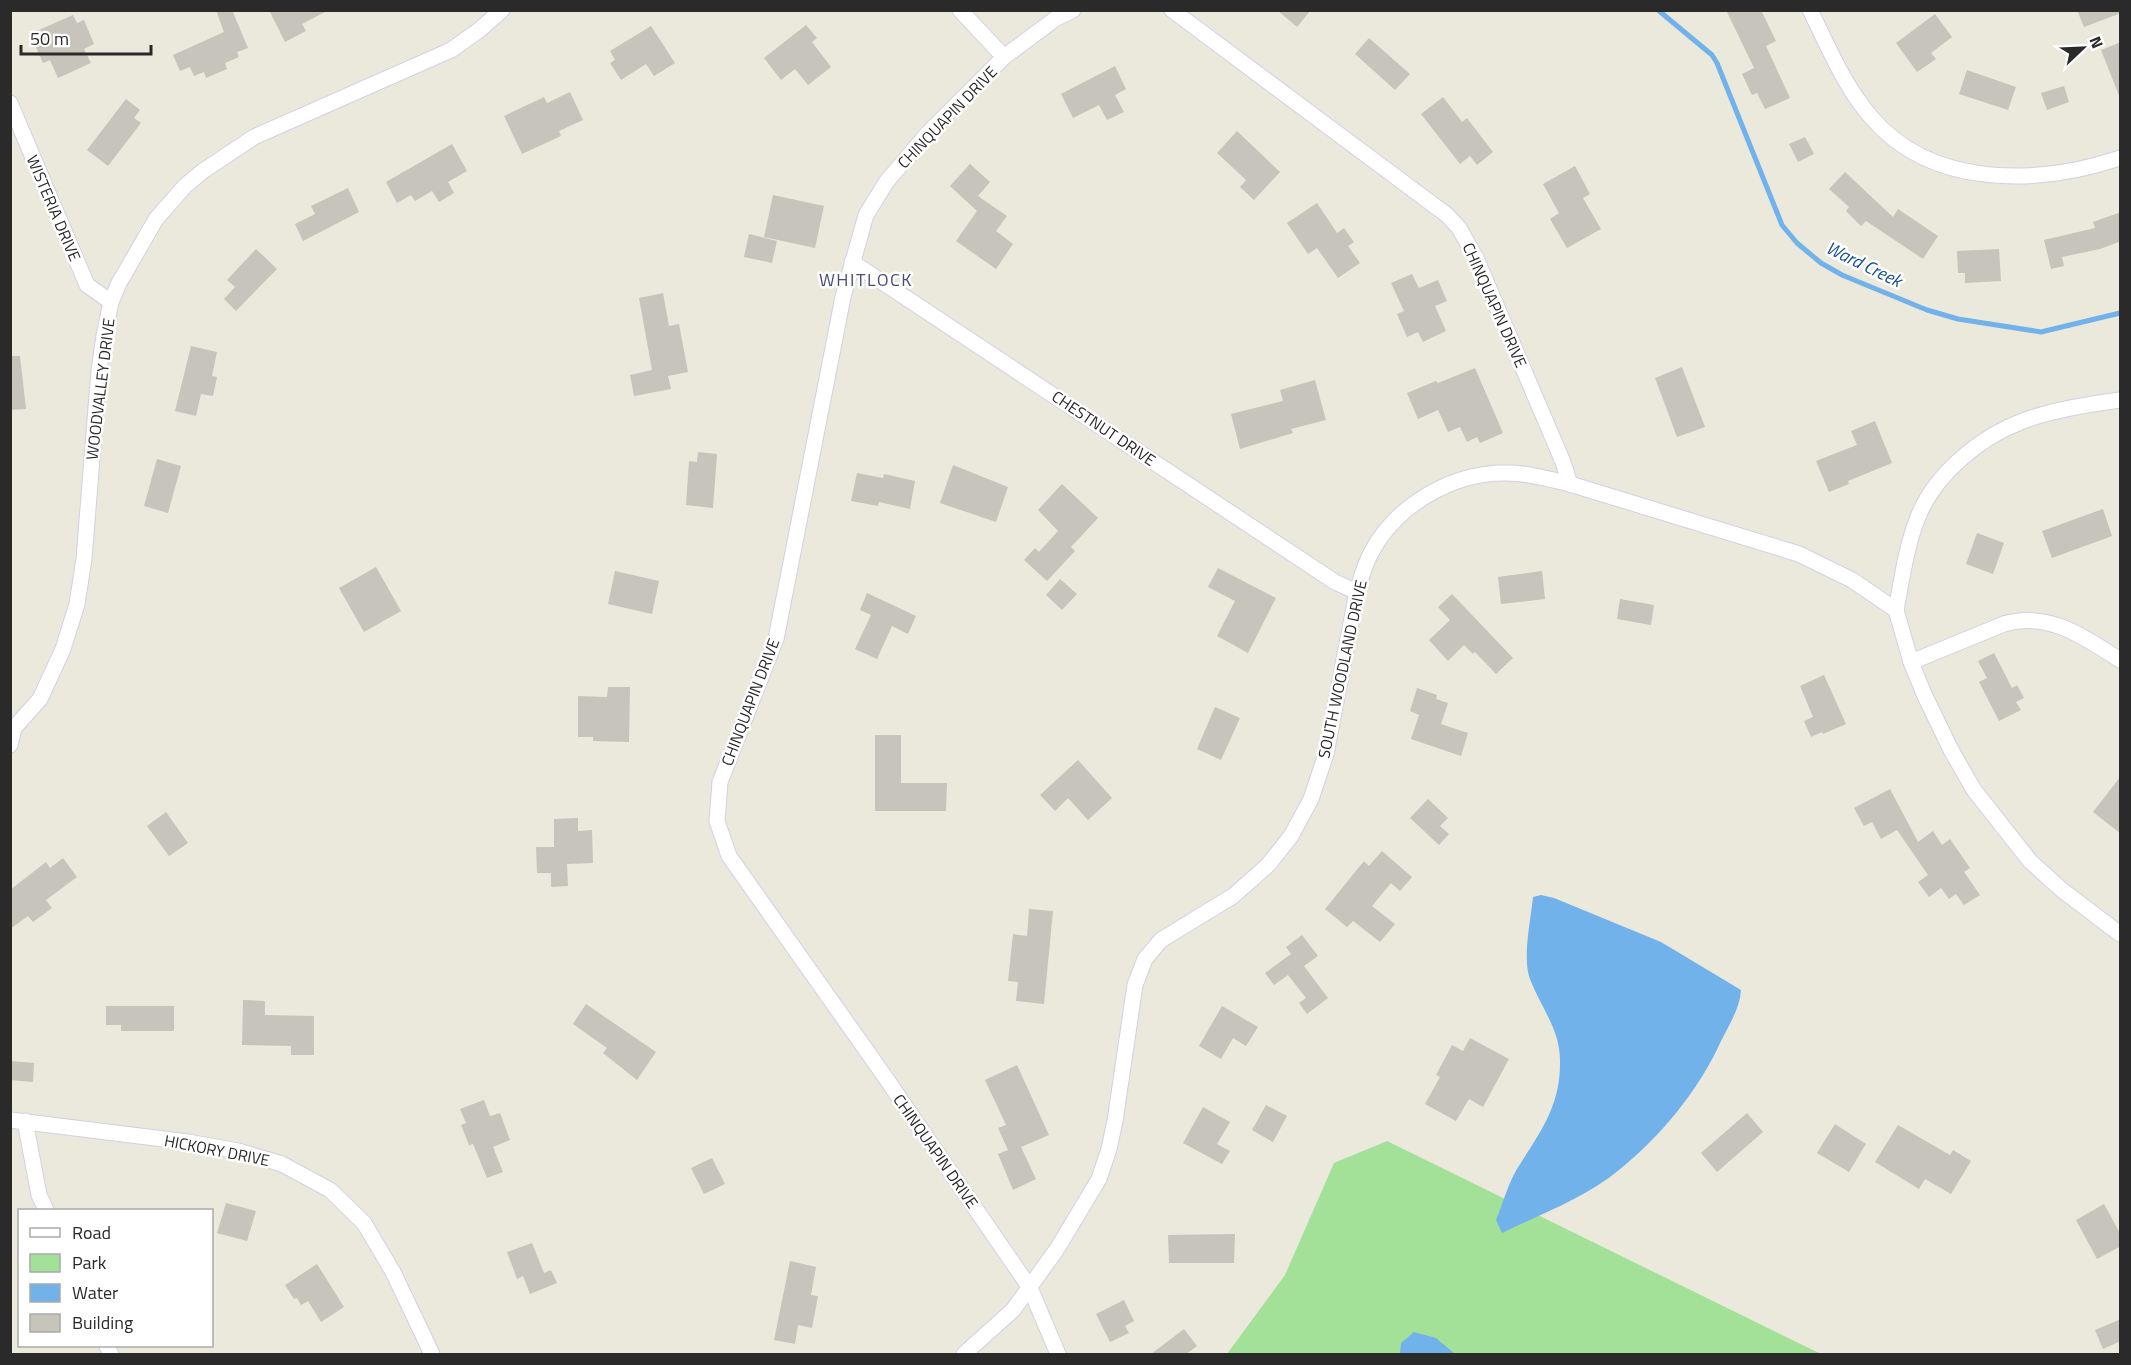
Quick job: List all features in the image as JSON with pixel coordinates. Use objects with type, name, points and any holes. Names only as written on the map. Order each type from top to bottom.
[{"type":"street","name":"WOODVALLEY DRIVE","points":[[10,745],[14,728],[40,699],[63,649],[77,604],[84,559],[99,370],[104,336],[111,302],[128,265],[156,219],[185,186],[221,158],[265,132],[451,50],[502,10]]},
{"type":"street","points":[[960,10],[1004,57]]},
{"type":"street","name":"CHINQUAPIN DRIVE","points":[[1058,1354],[1030,1288],[729,856],[717,821],[720,782],[776,639],[843,297],[866,216],[887,181],[929,132],[1004,57],[1055,19],[1072,10]]},
{"type":"street","name":"CHINQUAPIN DRIVE","points":[[1172,10],[1447,215],[1460,228],[1481,269],[1563,462],[1570,484]]},
{"type":"street","points":[[1810,10],[1852,92],[1872,118],[1900,143],[1928,160],[1959,170],[2019,177],[2083,169],[2121,158]]},
{"type":"street","name":"WISTERIA DRIVE","points":[[10,103],[87,285],[111,302]]},
{"type":"street","name":"CHESTNUT DRIVE","points":[[852,262],[1335,582],[1357,592]]},
{"type":"street","points":[[2121,400],[2089,404],[2023,421],[1981,442],[1952,467],[1933,489],[1918,514],[1908,544],[1896,610],[1911,662],[1951,750],[1974,790],[2030,861],[2062,890],[2121,934]]},
{"type":"street","name":"SOUTH WOODLAND DRIVE","points":[[964,1354],[1013,1310],[1030,1288],[1086,1202],[1104,1165],[1115,1121],[1135,985],[1145,959],[1161,940],[1227,900],[1268,865],[1291,836],[1311,799],[1326,754],[1363,570],[1380,538],[1408,508],[1436,490],[1468,477],[1506,473],[1533,475],[1570,484],[1799,554],[1852,580],[1896,610]]},
{"type":"street","points":[[1911,662],[2004,624],[2030,619],[2063,627],[2121,660]]},
{"type":"street","points":[[18,1121],[39,1196],[46,1209]]},
{"type":"street","name":"HICKORY DRIVE","points":[[18,1121],[188,1142],[237,1151],[282,1164],[330,1190],[364,1223],[393,1272],[432,1354]]},
{"type":"green space","points":[[1387,1141],[1821,1354],[1227,1354],[1285,1275],[1334,1163]]},
{"type":"water","points":[[1541,895],[1554,898],[1661,942],[1741,990],[1734,1016],[1702,1077],[1678,1111],[1650,1142],[1619,1170],[1592,1189],[1502,1233],[1496,1220],[1514,1175],[1548,1118],[1557,1091],[1559,1076],[1560,1060],[1557,1038],[1530,979],[1527,960],[1533,897]]},
{"type":"water","points":[[1414,1332],[1436,1338],[1455,1354],[1400,1354],[1401,1343]]},
{"type":"building","points":[[216,10],[232,10],[248,48],[237,52],[239,57],[225,63],[227,69],[206,78],[204,72],[194,76],[190,67],[180,71],[173,55],[224,32]]},
{"type":"building","points":[[269,10],[329,10],[302,24],[306,31],[285,42]]},
{"type":"building","points":[[1277,10],[1311,10],[1297,27]]},
{"type":"building","points":[[1726,10],[1761,10],[1776,41],[1766,46],[1790,98],[1765,109],[1757,93],[1752,95],[1742,74],[1754,68]]},
{"type":"building","points":[[2077,10],[2121,10],[2121,13],[2084,27]]},
{"type":"building","points":[[1935,14],[1952,37],[1931,53],[1936,59],[1917,72],[1896,43]]},
{"type":"building","points":[[73,15],[77,23],[84,20],[94,44],[84,49],[91,63],[58,78],[50,60],[43,63],[30,34]]},
{"type":"building","points":[[806,25],[817,38],[812,42],[831,67],[808,85],[795,69],[781,80],[764,58]]},
{"type":"building","points":[[651,26],[675,63],[654,76],[646,64],[621,80],[610,63],[615,60],[610,51]]},
{"type":"building","points":[[1369,38],[1410,74],[1395,90],[1355,54]]},
{"type":"building","points":[[2121,42],[2121,98],[2120,98],[2101,50]]},
{"type":"building","points":[[1115,66],[1126,89],[1115,95],[1124,112],[1107,120],[1099,105],[1073,118],[1061,94]]},
{"type":"building","points":[[1967,70],[2016,87],[2008,110],[1959,94]]},
{"type":"building","points":[[2064,86],[2069,102],[2047,110],[2041,93]]},
{"type":"building","points":[[570,92],[583,120],[559,131],[561,136],[522,154],[504,116],[544,97],[547,103]]},
{"type":"building","points":[[1443,97],[1462,122],[1467,118],[1493,152],[1477,165],[1470,156],[1460,164],[1421,114]]},
{"type":"building","points":[[126,99],[140,110],[134,118],[141,123],[108,166],[87,150]]},
{"type":"building","points":[[1237,131],[1280,172],[1254,200],[1240,187],[1246,180],[1217,153]]},
{"type":"building","points":[[1805,137],[1814,154],[1798,162],[1789,144]]},
{"type":"building","points":[[452,144],[467,171],[448,182],[454,193],[439,202],[432,191],[415,201],[411,195],[397,203],[386,182]]},
{"type":"building","points":[[970,164],[990,182],[978,196],[1007,216],[996,231],[1013,244],[996,269],[956,241],[977,211],[950,186]]},
{"type":"building","points":[[1575,166],[1590,194],[1583,198],[1601,229],[1567,248],[1550,219],[1559,213],[1543,184]]},
{"type":"building","points":[[1845,172],[1893,217],[1898,209],[1938,236],[1923,259],[1866,221],[1861,226],[1846,211],[1849,207],[1829,189]]},
{"type":"building","points":[[348,188],[359,212],[303,241],[295,224],[315,214],[311,206]]},
{"type":"building","points":[[773,195],[824,206],[815,248],[764,237]]},
{"type":"building","points":[[1317,203],[1337,233],[1344,228],[1354,242],[1348,246],[1360,263],[1338,278],[1317,248],[1308,254],[1287,223]]},
{"type":"building","points":[[2121,212],[2121,241],[2100,249],[2062,257],[2064,266],[2051,269],[2044,240],[2095,228],[2093,222]]},
{"type":"building","points":[[749,234],[777,241],[772,263],[744,257]]},
{"type":"building","points":[[256,249],[277,269],[236,311],[224,299],[235,287],[227,280]]},
{"type":"building","points":[[1999,249],[2001,281],[1965,283],[1965,273],[1958,273],[1957,251]]},
{"type":"building","points":[[1412,274],[1419,288],[1438,280],[1447,301],[1435,306],[1446,331],[1423,342],[1418,332],[1407,337],[1397,314],[1404,311],[1391,283]]},
{"type":"building","points":[[663,293],[669,326],[679,324],[688,372],[668,376],[671,389],[634,396],[630,375],[652,370],[639,298]]},
{"type":"building","points":[[191,346],[217,352],[212,376],[217,377],[213,396],[201,394],[196,416],[175,411]]},
{"type":"building","points":[[10,356],[20,356],[26,409],[10,410]]},
{"type":"building","points":[[1682,367],[1705,427],[1677,437],[1655,378]]},
{"type":"building","points":[[1475,368],[1503,433],[1480,443],[1477,437],[1467,442],[1460,427],[1448,432],[1438,410],[1418,419],[1407,393]]},
{"type":"building","points":[[1315,380],[1326,420],[1291,429],[1293,433],[1240,449],[1231,414],[1283,401],[1280,390]]},
{"type":"building","points":[[1875,421],[1892,463],[1848,481],[1849,484],[1829,492],[1816,461],[1857,445],[1851,431]]},
{"type":"building","points":[[698,452],[717,454],[713,508],[686,505],[689,461],[697,462]]},
{"type":"building","points":[[157,459],[181,466],[168,513],[144,506]]},
{"type":"building","points":[[953,465],[1008,487],[996,522],[940,503]]},
{"type":"building","points":[[857,473],[883,478],[884,474],[915,481],[910,509],[879,502],[878,506],[851,501]]},
{"type":"building","points":[[1062,484],[1098,518],[1071,547],[1075,551],[1047,581],[1024,560],[1035,548],[1039,552],[1058,531],[1038,510]]},
{"type":"building","points":[[2103,509],[2112,536],[2052,558],[2042,531]]},
{"type":"building","points":[[1977,533],[2004,543],[1993,574],[1966,564]]},
{"type":"building","points":[[376,567],[401,611],[364,632],[339,588]]},
{"type":"building","points":[[1218,568],[1276,598],[1248,653],[1217,636],[1235,601],[1208,587]]},
{"type":"building","points":[[615,571],[659,581],[652,614],[608,604]]},
{"type":"building","points":[[1542,571],[1545,599],[1501,604],[1498,577]]},
{"type":"building","points":[[1060,579],[1077,594],[1062,610],[1046,595]]},
{"type":"building","points":[[867,593],[916,616],[908,634],[892,626],[877,659],[855,649],[871,615],[860,610]]},
{"type":"building","points":[[1452,594],[1513,658],[1496,674],[1475,652],[1473,654],[1464,645],[1448,661],[1429,640],[1450,620],[1438,607]]},
{"type":"building","points":[[1620,599],[1654,605],[1651,625],[1617,619]]},
{"type":"building","points":[[1994,653],[2012,688],[2017,685],[2024,698],[2016,702],[2021,710],[1999,721],[1979,682],[1987,678],[1978,661]]},
{"type":"building","points":[[1824,675],[1846,724],[1811,737],[1804,721],[1813,717],[1800,686]]},
{"type":"building","points":[[608,687],[630,687],[629,742],[593,741],[593,737],[578,737],[578,696],[607,697]]},
{"type":"building","points":[[1417,688],[1437,695],[1436,699],[1448,703],[1441,724],[1468,733],[1461,756],[1411,739],[1419,715],[1410,711]]},
{"type":"building","points":[[1215,707],[1240,718],[1221,760],[1197,749]]},
{"type":"building","points":[[875,735],[901,735],[901,783],[947,783],[946,811],[875,811]]},
{"type":"building","points":[[1078,760],[1112,798],[1088,820],[1068,798],[1055,811],[1040,795]]},
{"type":"building","points":[[2121,776],[2121,834],[2093,812]]},
{"type":"building","points":[[1890,789],[1918,842],[1933,831],[1942,845],[1950,839],[1970,868],[1964,872],[1980,895],[1964,905],[1956,894],[1949,899],[1941,888],[1929,897],[1918,882],[1928,875],[1897,830],[1881,839],[1872,822],[1864,826],[1854,808]]},
{"type":"building","points":[[1428,799],[1448,818],[1440,826],[1449,834],[1439,845],[1410,818]]},
{"type":"building","points":[[166,812],[188,843],[169,856],[147,826]]},
{"type":"building","points":[[578,818],[578,831],[592,830],[593,863],[567,864],[568,886],[551,887],[551,873],[537,873],[536,847],[554,847],[554,819]]},
{"type":"building","points":[[1382,851],[1412,877],[1400,891],[1391,883],[1372,906],[1395,924],[1380,942],[1353,921],[1347,927],[1325,909],[1364,861],[1369,866]]},
{"type":"building","points":[[63,858],[77,877],[46,900],[52,908],[33,922],[28,916],[10,929],[10,890],[46,862],[50,868]]},
{"type":"building","points":[[1029,909],[1053,911],[1044,1004],[1016,1001],[1018,982],[1008,981],[1013,934],[1027,936]]},
{"type":"building","points":[[1302,935],[1318,956],[1304,966],[1328,998],[1307,1014],[1299,1003],[1306,998],[1288,975],[1274,985],[1265,973],[1291,954],[1286,947]]},
{"type":"building","points":[[243,1000],[265,1001],[265,1015],[314,1016],[314,1055],[291,1055],[291,1046],[242,1045]]},
{"type":"building","points":[[586,1004],[656,1052],[637,1080],[603,1053],[607,1048],[573,1024]]},
{"type":"building","points":[[106,1006],[174,1006],[174,1031],[121,1031],[121,1025],[106,1025]]},
{"type":"building","points":[[1222,1006],[1258,1027],[1246,1046],[1233,1038],[1221,1059],[1199,1046]]},
{"type":"building","points":[[1470,1038],[1509,1059],[1483,1107],[1469,1099],[1456,1121],[1425,1104],[1440,1077],[1436,1075],[1452,1045],[1463,1051]]},
{"type":"building","points":[[10,1061],[34,1063],[33,1082],[10,1080]]},
{"type":"building","points":[[1017,1065],[1049,1135],[1021,1147],[1036,1179],[1013,1190],[998,1154],[1008,1150],[998,1128],[1006,1125],[985,1080]]},
{"type":"building","points":[[484,1100],[490,1116],[500,1113],[510,1140],[493,1147],[503,1172],[487,1178],[473,1144],[469,1145],[461,1125],[466,1123],[460,1109]]},
{"type":"building","points":[[1266,1105],[1287,1116],[1273,1142],[1252,1130]]},
{"type":"building","points":[[1203,1107],[1230,1122],[1217,1144],[1230,1151],[1222,1164],[1183,1143]]},
{"type":"building","points":[[1747,1113],[1763,1132],[1717,1172],[1701,1153]]},
{"type":"building","points":[[1835,1124],[1866,1144],[1849,1172],[1817,1153]]},
{"type":"building","points":[[1898,1125],[1950,1155],[1953,1150],[1971,1161],[1951,1194],[1925,1179],[1919,1189],[1875,1162]]},
{"type":"building","points":[[712,1158],[725,1184],[704,1194],[691,1168]]},
{"type":"building","points":[[226,1203],[256,1211],[247,1241],[217,1233]]},
{"type":"building","points":[[2104,1204],[2121,1235],[2121,1246],[2097,1259],[2076,1220]]},
{"type":"building","points":[[1235,1234],[1234,1263],[1169,1263],[1168,1235]]},
{"type":"building","points":[[532,1243],[544,1273],[551,1270],[557,1283],[530,1294],[523,1276],[517,1279],[507,1252]]},
{"type":"building","points":[[790,1261],[816,1267],[811,1295],[818,1296],[812,1328],[798,1325],[795,1344],[774,1340]]},
{"type":"building","points":[[317,1264],[344,1307],[321,1322],[308,1301],[301,1305],[285,1285]]},
{"type":"building","points":[[1124,1300],[1134,1321],[1125,1326],[1129,1333],[1110,1342],[1096,1314]]},
{"type":"building","points":[[2121,1319],[2121,1341],[2103,1349],[2095,1330]]},
{"type":"building","points":[[1184,1329],[1197,1346],[1186,1354],[1151,1354]]},
{"type":"waterway","name":"Ward Creek","points":[[1658,10],[1712,55],[1782,225],[1797,243],[1821,263],[1842,275],[1927,310],[1958,319],[2041,332],[2120,313]]},
{"type":"district","name":"WHITLOCK","points":[[866,279]]}]
